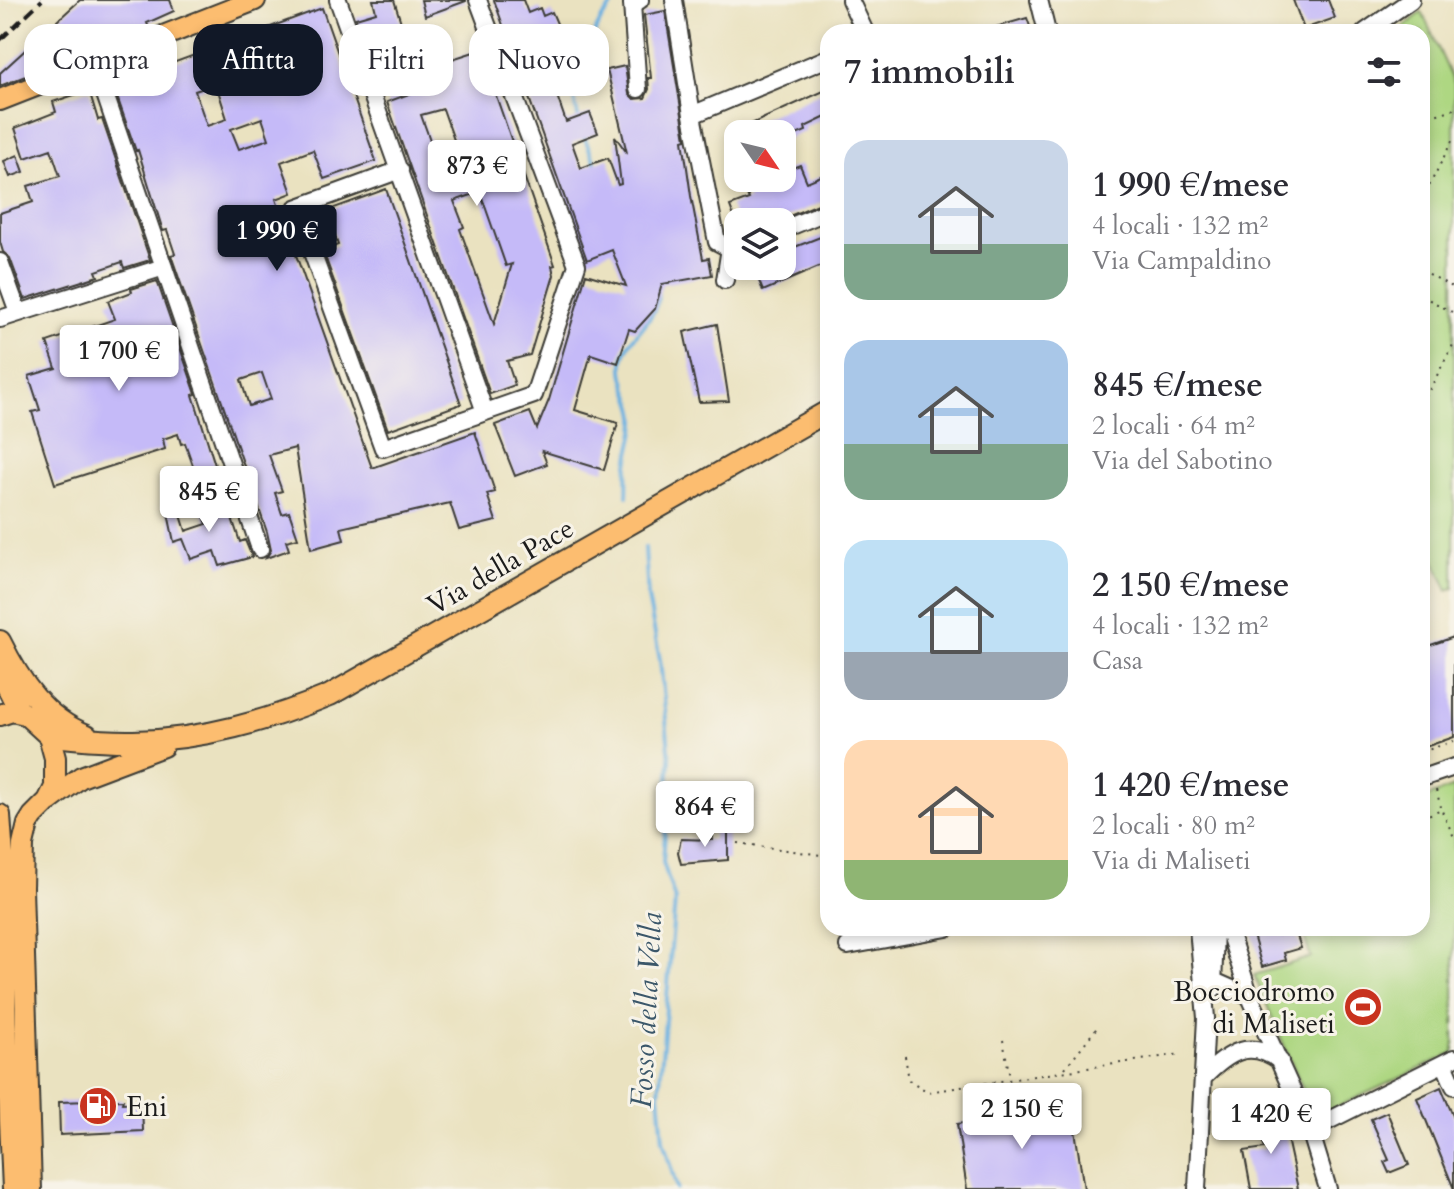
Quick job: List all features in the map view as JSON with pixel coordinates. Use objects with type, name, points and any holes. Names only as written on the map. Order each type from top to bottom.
[{"type":"main road","points":[[177,30],[255,0]]},
{"type":"main road","points":[[0,100],[24,90]]},
{"type":"main road","name":"Via della Pace","points":[[186,737],[265,720],[330,695],[820,416]]},
{"type":"main road","points":[[0,641],[26,688],[46,710],[77,731],[102,741]]},
{"type":"main road","points":[[0,673],[10,714],[49,736],[102,741],[186,737]]},
{"type":"main road","points":[[48,801],[55,787],[56,772],[49,736]]},
{"type":"main road","points":[[31,1189],[23,845],[33,816],[81,777],[186,737]]},
{"type":"main road","points":[[0,807],[10,814],[33,816]]},
{"type":"main road","points":[[0,815],[5,886],[5,1007],[13,1189]]},
{"type":"street","points":[[338,0],[485,412]]},
{"type":"street","points":[[400,170],[296,208],[383,448],[534,395],[577,265],[478,0]]},
{"type":"street","points":[[638,89],[632,4],[640,0]]},
{"type":"street","points":[[674,0],[692,115],[724,231]]},
{"type":"street","points":[[850,0],[861,24]]},
{"type":"street","points":[[1039,0],[1045,24]]},
{"type":"street","points":[[1376,24],[1411,0]]},
{"type":"street","points":[[692,115],[820,61]]},
{"type":"street","points":[[106,96],[260,549]]},
{"type":"street","points":[[796,224],[820,214]]},
{"type":"street","points":[[0,262],[18,312]]},
{"type":"street","points":[[0,319],[164,267]]},
{"type":"street","points":[[1430,779],[1454,767]]},
{"type":"street","points":[[848,946],[903,936]]},
{"type":"street","points":[[1197,1189],[1206,1018],[1199,936]]},
{"type":"street","points":[[1206,1018],[1221,936]]},
{"type":"street","points":[[1225,936],[1310,1130],[1328,1189]]},
{"type":"street","points":[[1214,981],[1250,997]]},
{"type":"street","points":[[1204,1077],[1235,1052],[1249,1049],[1269,1053],[1281,1062]]},
{"type":"street","points":[[1310,1130],[1449,1061],[1454,1086]]},
{"type":"street","points":[[1200,1160],[1204,1189]]},
{"type":"path","points":[[1430,116],[1454,109]]},
{"type":"path","points":[[1430,184],[1454,137]]},
{"type":"path","points":[[1430,274],[1454,288]]},
{"type":"path","points":[[1430,300],[1454,313]]},
{"type":"path","points":[[1430,389],[1454,343]]},
{"type":"path","points":[[1430,749],[1454,741]]},
{"type":"path","points":[[1430,784],[1454,837]]},
{"type":"path","points":[[1430,814],[1441,809]]},
{"type":"path","points":[[738,843],[820,855]]},
{"type":"path","points":[[1064,1071],[1099,1025]]},
{"type":"path","points":[[1003,1040],[1010,1078]]},
{"type":"path","points":[[905,1056],[909,1080],[928,1092],[1181,1054]]},
{"type":"green space","points":[[1422,12],[1427,24],[1408,24]]},
{"type":"green space","points":[[1430,30],[1454,83],[1454,588],[1448,591],[1434,559],[1430,560]]},
{"type":"green space","points":[[1454,787],[1454,1053],[1315,1117],[1254,975],[1311,957],[1304,936],[1430,936],[1430,796]]},
{"type":"building","points":[[80,0],[170,0],[174,11],[147,24],[54,24]]},
{"type":"building","points":[[373,0],[394,0],[401,24],[358,24],[356,18],[376,12]]},
{"type":"building","points":[[421,0],[466,0],[466,1],[425,16]]},
{"type":"building","points":[[494,0],[523,0],[528,13],[540,8],[543,16],[552,12],[557,24],[503,24]]},
{"type":"building","points":[[1293,0],[1328,0],[1335,18],[1318,24],[1302,24]]},
{"type":"building","points":[[322,8],[339,56],[339,96],[353,96],[376,161],[324,179],[313,150],[281,162],[292,193],[276,199],[372,468],[475,432],[495,492],[487,494],[496,521],[459,530],[450,503],[341,528],[344,540],[311,549],[295,448],[269,455],[282,491],[275,493],[282,514],[289,512],[298,538],[286,541],[289,550],[266,558],[271,550],[267,532],[171,255],[175,254],[167,230],[163,231],[117,96],[177,96],[177,61],[193,56],[193,96],[197,96],[207,126],[227,119],[220,96],[323,96],[323,24],[279,24]],"holes":[[[262,118],[269,139],[239,149],[231,129]],[[262,373],[271,399],[249,406],[241,380]]]},
{"type":"building","points":[[665,11],[686,139],[683,140],[691,196],[703,259],[709,258],[712,275],[662,284],[655,309],[635,331],[629,329],[618,363],[591,354],[575,410],[618,423],[604,470],[542,451],[547,464],[515,476],[495,425],[530,412],[537,429],[549,400],[586,274],[626,286],[612,250],[587,260],[528,96],[557,96],[566,122],[590,113],[598,133],[572,143],[581,168],[608,158],[618,185],[621,184],[615,136],[627,153],[609,70],[625,66],[629,94],[634,99],[645,98],[649,89],[648,78],[651,78],[644,15]]},
{"type":"building","points":[[1027,18],[1029,24],[1006,24]]},
{"type":"building","points":[[24,51],[24,77],[0,86],[0,73]]},
{"type":"building","points":[[469,54],[469,96],[496,96],[555,265],[552,266],[554,275],[530,355],[507,361],[515,385],[490,394],[387,102],[404,96],[453,96],[453,59]],"holes":[[[443,109],[460,157],[439,165],[421,115]],[[480,192],[506,266],[512,264],[494,324],[460,229],[464,227],[454,201]]]},
{"type":"building","points":[[820,93],[820,120],[805,127],[806,131],[796,135],[796,120],[760,120]]},
{"type":"building","points":[[71,96],[91,96],[98,120],[102,119],[150,260],[124,268],[122,262],[96,271],[98,276],[25,299],[10,258],[3,252],[0,242],[0,213],[33,202],[28,186],[60,176],[51,149],[25,158],[15,128],[56,112],[53,102]]},
{"type":"building","points":[[18,155],[24,172],[10,177],[4,161]]},
{"type":"building","points":[[800,165],[807,182],[820,176],[820,203],[796,213],[796,208],[731,208],[749,199],[746,192],[796,192],[796,167]]},
{"type":"building","points":[[386,189],[461,404],[388,430],[323,251],[338,245],[326,211]]},
{"type":"building","points":[[820,237],[820,266],[796,277],[796,247]]},
{"type":"building","points":[[759,280],[789,280],[763,291]]},
{"type":"building","points":[[157,281],[196,394],[193,395],[220,481],[201,488],[185,443],[181,444],[178,434],[163,439],[165,449],[55,484],[32,412],[40,410],[29,376],[56,368],[47,342],[115,319],[108,301],[132,292],[131,289]]},
{"type":"building","points":[[717,324],[729,401],[699,402],[684,332]]},
{"type":"building","points":[[175,496],[186,531],[207,524],[202,511],[227,503],[240,542],[245,540],[252,557],[220,566],[215,551],[191,559],[183,539],[174,542],[165,499]]},
{"type":"building","points":[[1454,637],[1454,737],[1430,745],[1430,645]]},
{"type":"building","points":[[713,831],[728,831],[728,860],[681,864],[678,852],[681,839],[713,840]]},
{"type":"building","points":[[1253,936],[1297,936],[1301,948],[1284,953],[1286,960],[1262,967]]},
{"type":"building","points":[[1441,1087],[1454,1118],[1454,1189],[1417,1098]]},
{"type":"building","points":[[123,1100],[122,1103],[142,1102],[143,1131],[60,1135],[59,1102]]},
{"type":"building","points":[[1071,1104],[1084,1189],[967,1189],[957,1124]]},
{"type":"building","points":[[1279,1108],[1288,1133],[1298,1189],[1251,1189],[1244,1151],[1265,1148],[1254,1118]]},
{"type":"building","points":[[1387,1112],[1409,1165],[1389,1173],[1384,1162],[1389,1160],[1371,1119]]},
{"type":"waterway","name":"Fosso della Vella","points":[[599,24],[617,0]]},
{"type":"waterway","name":"Fosso della Vella","points":[[574,96],[579,122]]},
{"type":"waterway","name":"Fosso della Vella","points":[[583,134],[597,167]]},
{"type":"waterway","name":"Fosso della Vella","points":[[627,496],[636,416],[623,362],[630,343],[653,312],[658,292]]},
{"type":"waterway","name":"Fosso della Vella","points":[[645,547],[648,598],[660,660],[670,760],[663,862],[675,900],[659,1094],[663,1140],[677,1189]]},
{"type":"railway","points":[[0,40],[42,0]]},
{"type":"place","name":"Bocciodromo di Maliseti","points":[[1363,1007]]},
{"type":"place","name":"Eni","points":[[98,1106]]}]
